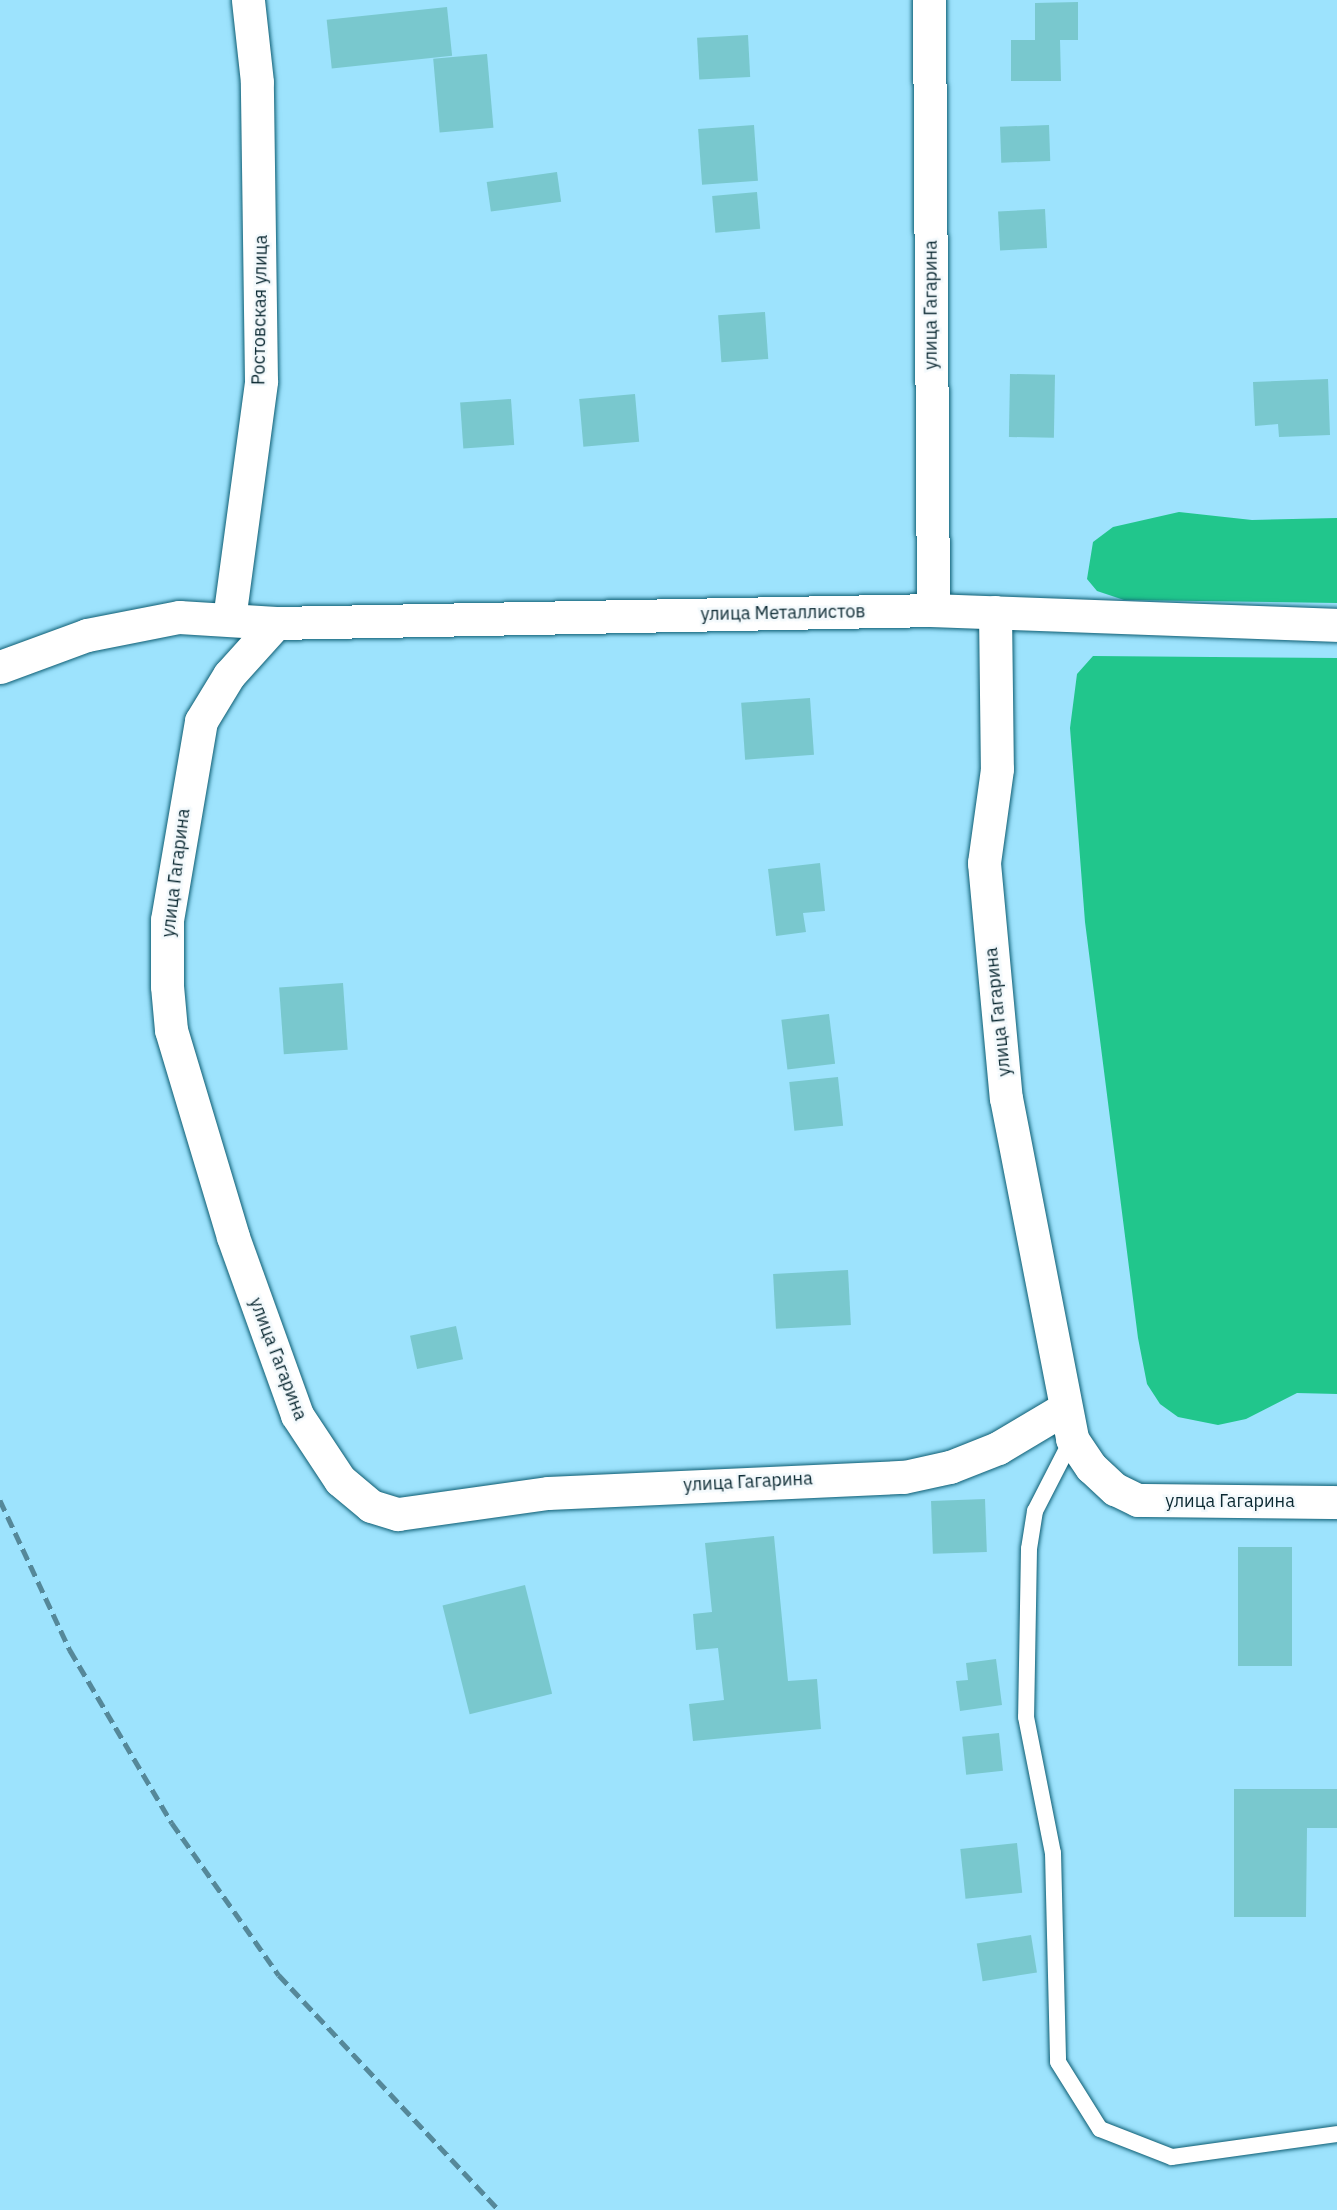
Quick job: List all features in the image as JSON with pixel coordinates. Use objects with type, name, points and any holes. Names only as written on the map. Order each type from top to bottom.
[{"type":"street","name":"Ростовская улица","points":[[229,619],[261,381],[257,82],[248,0]]},
{"type":"street","name":"улица Гагарина","points":[[929,0],[933,610]]},
{"type":"street","name":"улица Металлистов","points":[[0,667],[87,635],[147,621],[229,619],[276,622],[933,610],[1337,625]]},
{"type":"street","name":"улица Гагарина","points":[[995,612],[997,769],[984,863],[1006,1098],[1068,1423],[1090,1467],[1115,1489],[1138,1500],[1337,1502]]},
{"type":"street","name":"улица Гагарина","points":[[276,622],[229,675],[201,721],[167,920],[167,986],[171,1030],[233,1237],[297,1415],[340,1480],[371,1506],[399,1514],[548,1493],[904,1477],[950,1467],[1068,1423]]},
{"type":"lane","points":[[1068,1423],[1035,1511],[1029,1549],[1026,1717],[1053,1853],[1058,2062],[1100,2129],[1172,2157],[1337,2134]]},
{"type":"green space","points":[[1179,512],[1252,520],[1337,518],[1337,603],[1124,600],[1097,591],[1087,579],[1093,542],[1113,527]]},
{"type":"green space","points":[[1093,656],[1337,658],[1337,1394],[1297,1393],[1246,1419],[1218,1425],[1178,1417],[1160,1404],[1147,1384],[1138,1338],[1085,922],[1070,728],[1077,674]]},
{"type":"building","points":[[1078,2],[1078,40],[1060,40],[1061,81],[1011,81],[1011,40],[1035,40],[1035,3]]},
{"type":"building","points":[[447,7],[452,56],[332,68],[327,20]]},
{"type":"building","points":[[748,35],[750,77],[699,80],[697,38]]},
{"type":"building","points":[[487,54],[493,128],[440,132],[433,59]]},
{"type":"building","points":[[754,125],[758,181],[702,185],[698,129]]},
{"type":"building","points":[[1049,125],[1050,161],[1001,163],[1000,127]]},
{"type":"building","points":[[557,172],[561,202],[491,212],[487,182]]},
{"type":"building","points":[[757,192],[760,229],[715,233],[712,196]]},
{"type":"building","points":[[1045,209],[1047,248],[1000,250],[998,211]]},
{"type":"building","points":[[765,312],[768,359],[721,362],[718,315]]},
{"type":"building","points":[[1010,374],[1055,375],[1054,438],[1009,437]]},
{"type":"building","points":[[1328,379],[1330,435],[1279,437],[1278,424],[1255,426],[1253,382]]},
{"type":"building","points":[[635,394],[639,442],[583,447],[579,399]]},
{"type":"building","points":[[511,399],[514,445],[463,448],[460,403]]},
{"type":"building","points":[[810,698],[814,755],[745,760],[741,703]]},
{"type":"building","points":[[820,863],[825,911],[803,913],[806,932],[776,936],[768,869]]},
{"type":"building","points":[[343,983],[348,1050],[284,1054],[279,987]]},
{"type":"building","points":[[829,1014],[835,1064],[787,1069],[781,1020]]},
{"type":"building","points":[[838,1077],[843,1126],[794,1131],[789,1082]]},
{"type":"building","points":[[848,1270],[851,1325],[776,1329],[773,1274]]},
{"type":"building","points":[[456,1326],[463,1359],[417,1369],[410,1336]]},
{"type":"building","points":[[985,1499],[987,1552],[933,1554],[931,1501]]},
{"type":"building","points":[[774,1536],[788,1681],[817,1679],[821,1729],[693,1741],[689,1704],[724,1700],[718,1648],[696,1650],[693,1614],[712,1612],[705,1543]]},
{"type":"building","points":[[1238,1547],[1292,1547],[1292,1666],[1238,1666]]},
{"type":"building","points":[[525,1585],[552,1694],[470,1714],[443,1606]]},
{"type":"building","points":[[996,1659],[1002,1705],[960,1711],[956,1681],[968,1680],[966,1663]]},
{"type":"building","points":[[999,1733],[1003,1771],[966,1775],[962,1737]]},
{"type":"building","points":[[1234,1789],[1337,1789],[1337,1828],[1307,1828],[1306,1917],[1234,1917]]},
{"type":"building","points":[[1017,1843],[1022,1893],[966,1899],[960,1849]]},
{"type":"building","points":[[1031,1935],[1037,1973],[983,1981],[977,1944]]},
{"type":"railway","points":[[0,1500],[70,1650],[172,1823],[279,1975],[499,2210]]}]
